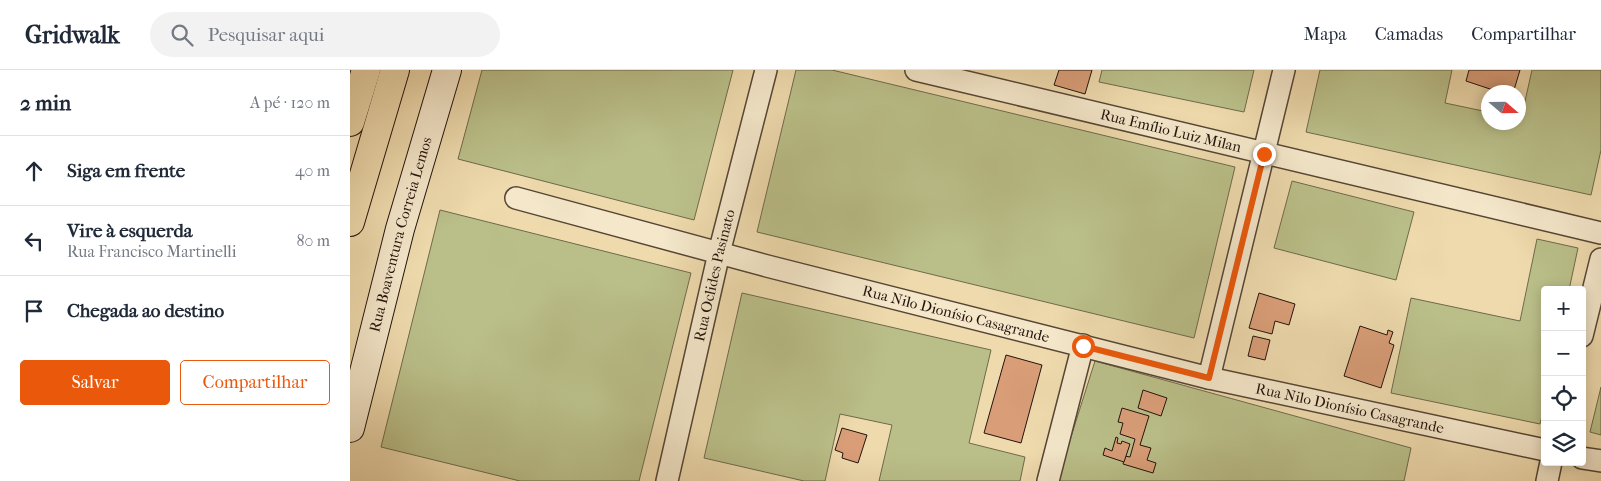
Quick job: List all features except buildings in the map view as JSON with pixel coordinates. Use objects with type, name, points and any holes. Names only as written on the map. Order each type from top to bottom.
[{"type":"highway","points":[[350,122],[366,70]]},
{"type":"highway","points":[[350,222],[395,70]]},
{"type":"street","name":"Rua Boaventura Correia Lemos","points":[[350,428],[400,229],[447,70]]},
{"type":"street","name":"Rua Oclides Pasinato","points":[[669,481],[719,253],[766,70]]},
{"type":"street","name":"Rua Emílio Luiz Milan","points":[[916,70],[1601,234]]},
{"type":"street","points":[[1209,378],[1284,70]]},
{"type":"street","name":"Rua Nilo Dionísio Casagrande","points":[[516,198],[719,253],[1209,378],[1541,449]]},
{"type":"street","points":[[1583,331],[1601,259]]},
{"type":"street","points":[[1048,481],[1083,346]]},
{"type":"street","points":[[1586,459],[1601,462]]},
{"type":"street","points":[[1547,481],[1550,466]]},
{"type":"green space","points":[[482,70],[733,70],[694,220],[458,159]]},
{"type":"green space","points":[[796,70],[832,70],[1235,167],[1194,338],[757,232]]},
{"type":"green space","points":[[1102,70],[1254,70],[1244,112],[1099,82]]},
{"type":"green space","points":[[1320,70],[1452,70],[1445,103],[1481,111],[1481,130],[1526,130],[1526,97],[1532,70],[1601,70],[1601,150],[1591,195],[1306,132]]},
{"type":"green space","points":[[1292,181],[1414,212],[1396,280],[1274,248]]},
{"type":"green space","points":[[440,210],[691,273],[639,481],[520,481],[381,447]]},
{"type":"green space","points":[[1537,239],[1578,248],[1570,286],[1541,286],[1540,424],[1391,393],[1411,298],[1520,321]]},
{"type":"green space","points":[[742,293],[991,350],[969,443],[1025,457],[1020,481],[879,481],[892,425],[840,414],[825,481],[804,481],[704,458]]},
{"type":"green space","points":[[1095,361],[1411,448],[1404,481],[1057,481]]},
{"type":"green space","points":[[1601,387],[1601,435],[1590,432]]},
{"type":"route","points":[[1083,346],[1209,378],[1264,154]]}]
